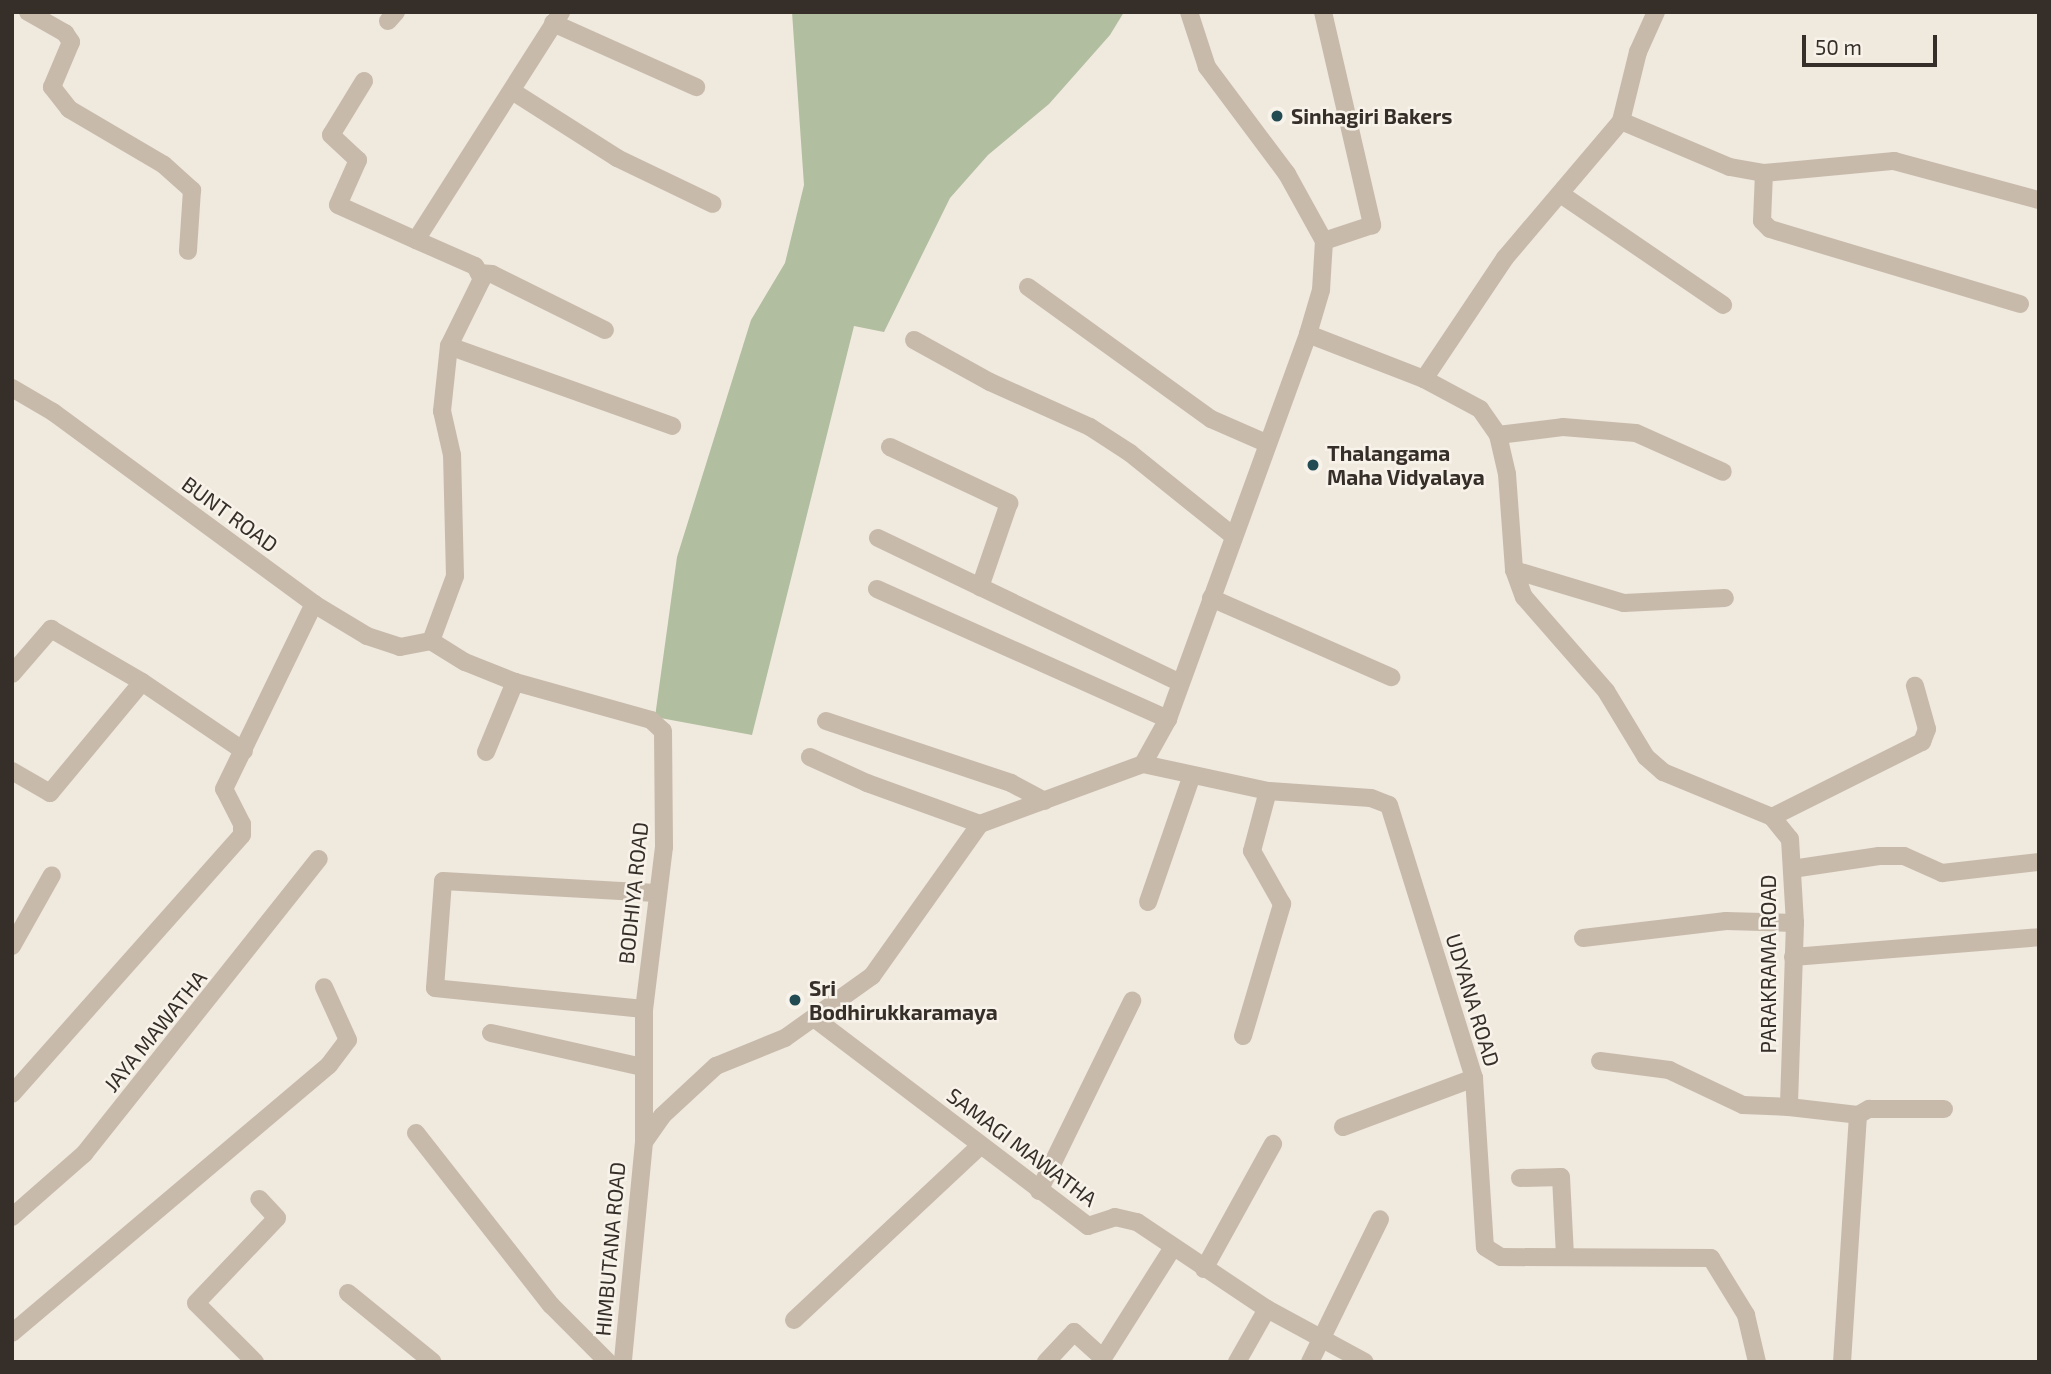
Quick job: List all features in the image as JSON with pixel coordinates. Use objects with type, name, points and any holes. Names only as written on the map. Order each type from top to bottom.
[{"type":"street","points":[[28,12],[65,33],[71,42],[52,88],[69,109],[164,165],[192,190],[188,251]]},
{"type":"street","points":[[644,1142],[662,1116],[716,1066],[785,1038],[872,976],[981,824],[1143,764],[1168,719],[1232,535],[1308,334],[1321,290],[1324,241],[1287,174],[1207,67],[1189,12]]},
{"type":"street","points":[[1324,12],[1372,225],[1324,241]]},
{"type":"street","points":[[1424,379],[1505,258],[1562,195],[1620,121],[1638,52],[1656,12]]},
{"type":"street","points":[[416,240],[557,18],[696,87]]},
{"type":"street","points":[[364,81],[331,135],[358,160],[338,205],[475,267],[482,279],[449,346],[442,411],[452,455],[455,576],[431,641]]},
{"type":"street","points":[[512,91],[617,158],[713,204]]},
{"type":"street","points":[[1620,121],[1730,167],[1764,173],[1894,161],[2039,200]]},
{"type":"street","points":[[1764,173],[1762,221],[1770,229],[2020,304]]},
{"type":"street","points":[[1562,195],[1723,306]]},
{"type":"street","points":[[479,274],[492,274],[605,330]]},
{"type":"street","points":[[1028,287],[1211,419],[1266,443]]},
{"type":"street","points":[[1308,334],[1424,379],[1480,409],[1498,435],[1507,474],[1514,570],[1524,597],[1606,691],[1646,757],[1663,772],[1772,817],[1922,742],[1927,729],[1915,686]]},
{"type":"street","points":[[914,340],[990,382],[1090,428],[1130,453],[1232,535]]},
{"type":"street","points":[[449,346],[672,426]]},
{"type":"street","name":"BUNT ROAD","points":[[12,388],[53,412],[314,604],[368,636],[400,647],[431,641]]},
{"type":"street","points":[[1498,435],[1563,427],[1636,433],[1723,472]]},
{"type":"street","points":[[890,447],[1009,503],[980,587]]},
{"type":"street","points":[[878,538],[1180,683]]},
{"type":"street","points":[[1514,570],[1624,603],[1725,598]]},
{"type":"street","points":[[877,589],[1168,719]]},
{"type":"street","points":[[1211,598],[1391,677]]},
{"type":"street","points":[[12,1094],[242,835],[242,824],[224,789],[314,604]]},
{"type":"street","points":[[12,674],[51,629],[142,682],[244,751]]},
{"type":"street","name":"BODHIYA ROAD","points":[[431,641],[465,662],[515,682],[651,720],[663,730],[664,847],[656,893],[644,1009],[644,1142]]},
{"type":"street","points":[[12,771],[50,793],[142,682]]},
{"type":"street","points":[[486,752],[515,682]]},
{"type":"street","points":[[826,721],[1011,783],[1045,801]]},
{"type":"street","points":[[810,757],[867,783],[981,824]]},
{"type":"street","name":"UDYANA ROAD","points":[[1143,764],[1268,791],[1371,798],[1389,806],[1474,1078],[1485,1247],[1501,1257],[1711,1258],[1746,1315],[1757,1362]]},
{"type":"street","points":[[1148,902],[1192,775]]},
{"type":"street","points":[[1242,1037],[1282,904],[1252,851],[1268,791]]},
{"type":"street","name":"PARAKRAMA ROAD","points":[[1772,817],[1790,839],[1792,869],[1795,923],[1789,1107]]},
{"type":"street","points":[[1792,869],[1879,856],[1905,856],[1941,873],[2039,862]]},
{"type":"street","name":"JAYA MAWATHA","points":[[12,1217],[84,1154],[319,859]]},
{"type":"street","points":[[12,946],[52,876]]},
{"type":"street","points":[[644,1009],[435,988],[443,881],[656,893]]},
{"type":"street","points":[[1583,938],[1726,921],[1795,923]]},
{"type":"street","points":[[1793,957],[2039,937]]},
{"type":"street","points":[[12,1333],[329,1065],[348,1040],[324,987]]},
{"type":"street","points":[[1039,1191],[1132,1001]]},
{"type":"street","name":"SAMAGI MAWATHA","points":[[814,1018],[979,1147],[1088,1226],[1115,1217],[1137,1222],[1172,1249],[1267,1309],[1321,1341],[1365,1362]]},
{"type":"street","points":[[491,1033],[642,1067]]},
{"type":"street","points":[[1600,1061],[1669,1070],[1743,1105],[1858,1115],[1869,1109],[1944,1109]]},
{"type":"street","points":[[1343,1127],[1474,1078]]},
{"type":"street","points":[[1842,1362],[1858,1115]]},
{"type":"street","points":[[416,1133],[551,1305],[608,1362]]},
{"type":"street","name":"HIMBUTANA ROAD","points":[[623,1362],[644,1142]]},
{"type":"street","points":[[1204,1269],[1273,1144]]},
{"type":"street","points":[[794,1320],[979,1147]]},
{"type":"street","points":[[1520,1178],[1561,1177],[1565,1256]]},
{"type":"street","points":[[255,1362],[196,1303],[277,1218],[259,1199]]},
{"type":"street","points":[[1310,1362],[1381,1219]]},
{"type":"street","points":[[1046,1362],[1074,1332],[1103,1358],[1172,1249]]},
{"type":"street","points":[[348,1293],[433,1362]]},
{"type":"street","points":[[1237,1362],[1267,1309]]},
{"type":"green space","points":[[792,12],[1124,12],[1110,35],[1049,104],[988,155],[950,198],[884,332],[854,326],[752,735],[655,717],[677,557],[751,320],[785,263],[804,185]]},
{"type":"place","name":"Sinhagiri Bakers","points":[[1277,116]]},
{"type":"place","name":"Thalangama Maha Vidyalaya","points":[[1313,465]]},
{"type":"place","name":"Sri Bodhirukkaramaya","points":[[795,1000]]}]
